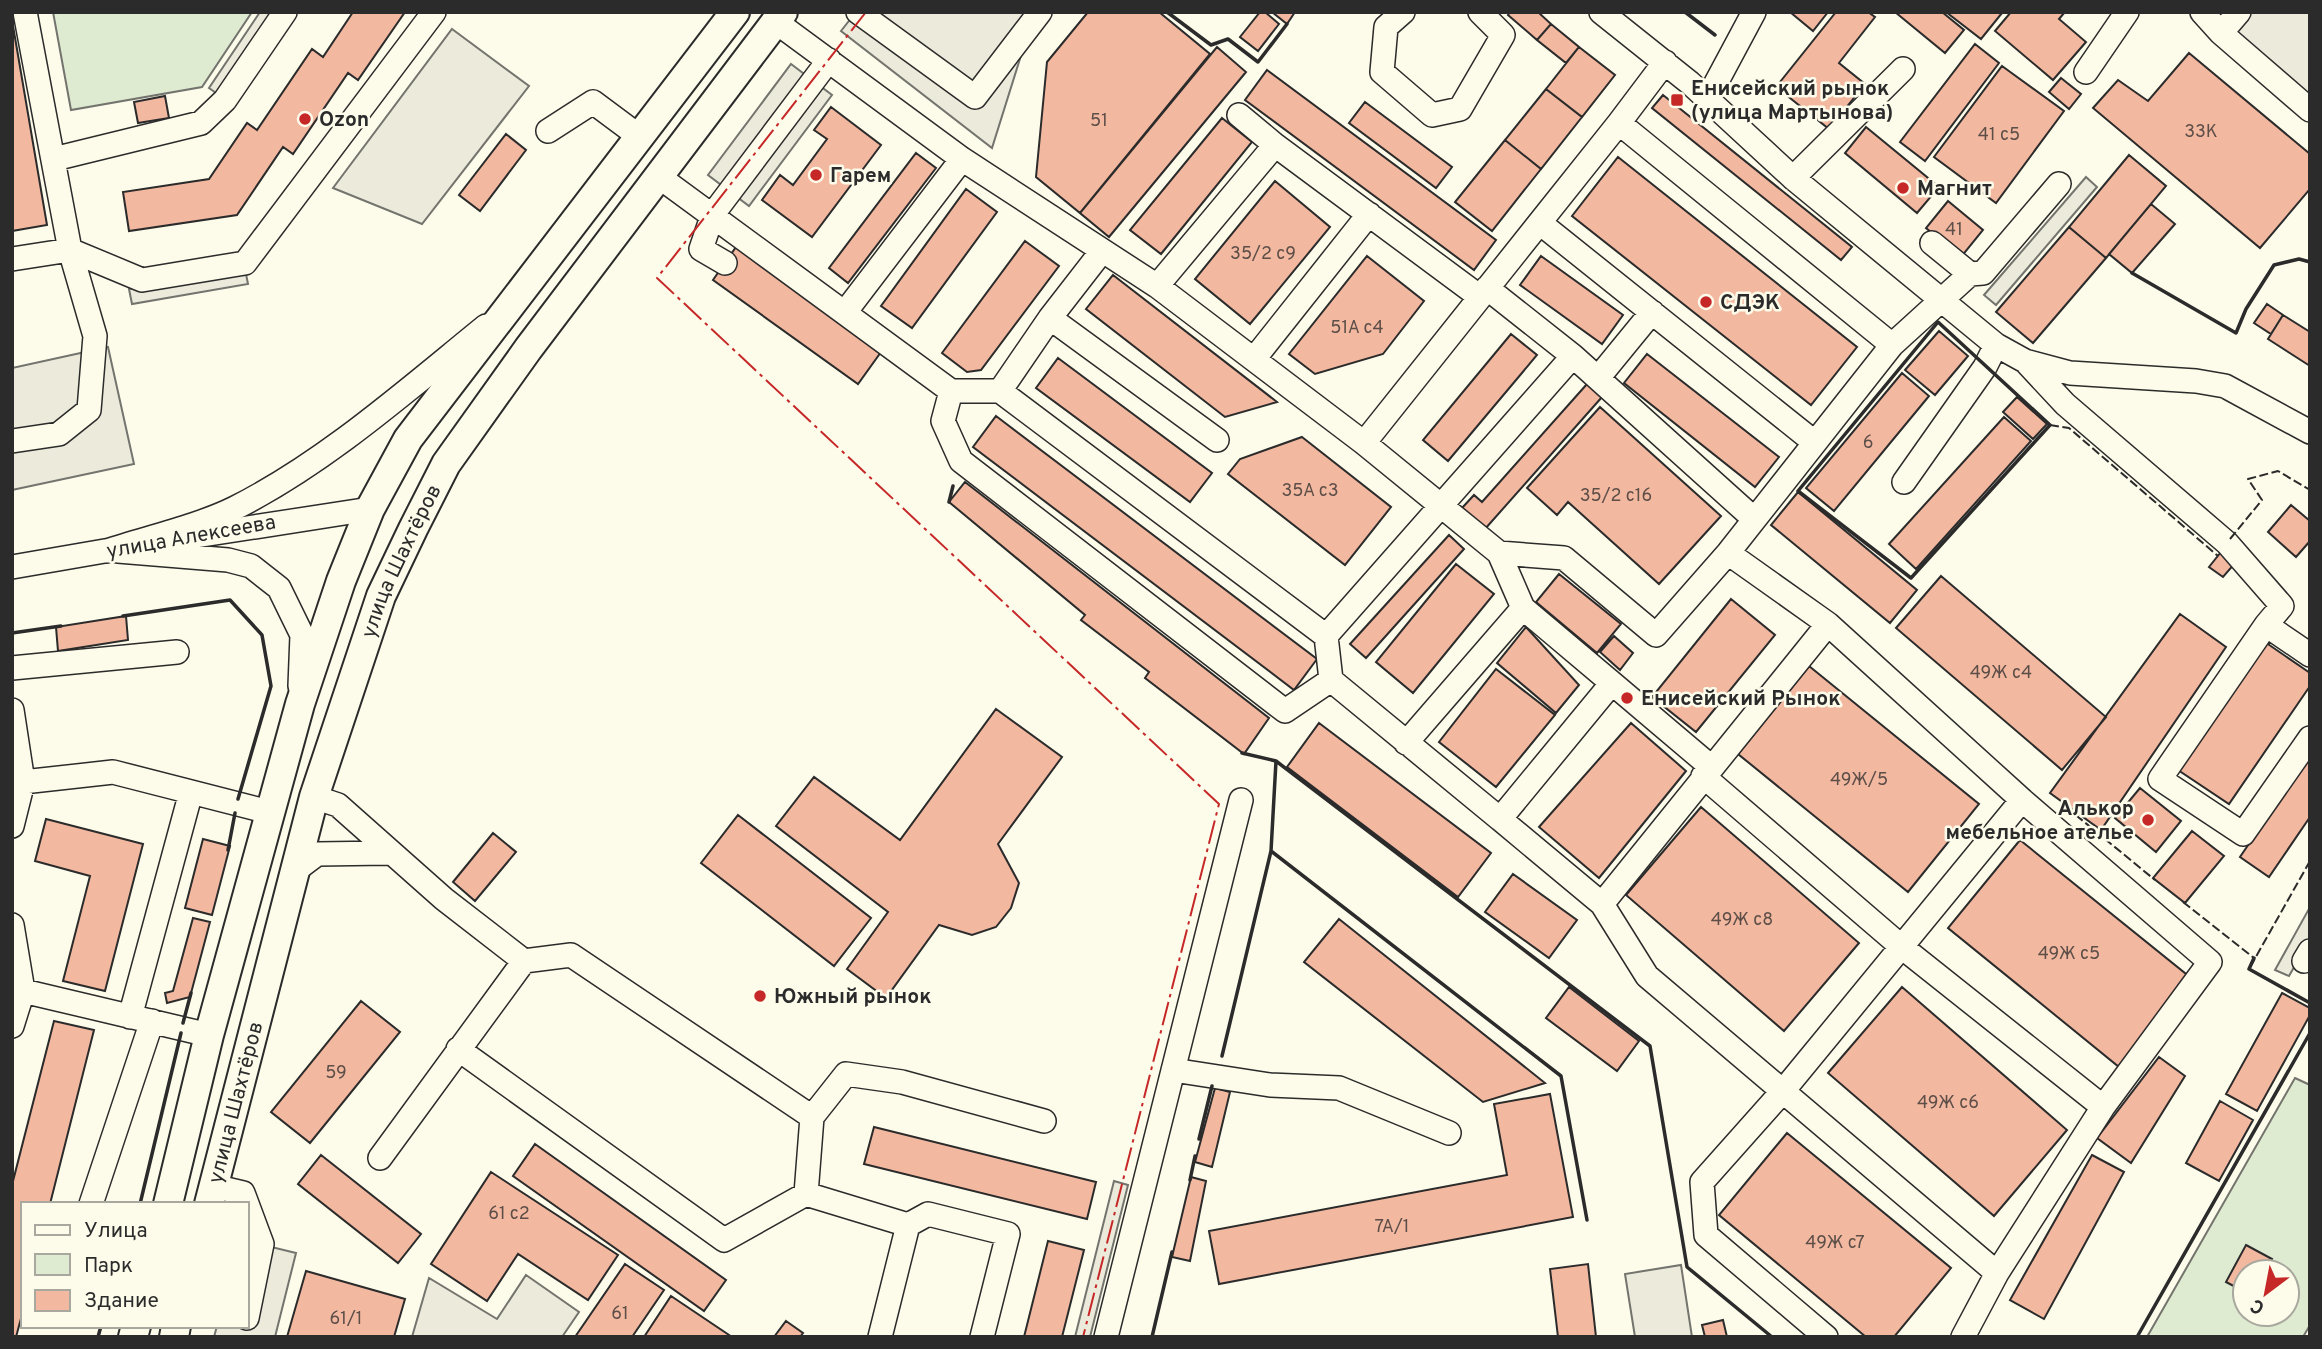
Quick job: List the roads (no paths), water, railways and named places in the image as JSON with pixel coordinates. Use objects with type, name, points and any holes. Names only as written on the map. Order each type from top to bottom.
[{"type":"main road","name":"улица Шахтёров","points":[[168,1202],[209,1035],[300,704],[341,580],[370,509],[408,439],[735,12]]},
{"type":"main road","name":"улица Шахтёров","points":[[211,1195],[314,796],[381,596],[413,529],[446,464],[528,349],[780,17]]},
{"type":"main road","points":[[370,509],[413,529]]},
{"type":"street","points":[[12,441],[59,434],[89,410],[95,336],[70,250],[26,12]]},
{"type":"street","points":[[54,159],[201,123],[225,100],[285,12]]},
{"type":"street","points":[[12,259],[70,250],[142,280],[245,263],[434,12]]},
{"type":"street","points":[[858,12],[975,97],[1040,12]]},
{"type":"street","points":[[1403,12],[1386,27],[1382,72],[1432,115],[1460,109],[1503,35],[1480,12]]},
{"type":"street","points":[[1601,12],[1708,98],[1793,177],[1996,345],[2025,361],[2070,373],[2196,381],[2225,386],[2310,432]]},
{"type":"street","points":[[1708,98],[1754,12]]},
{"type":"street","points":[[2086,72],[2127,12]]},
{"type":"street","points":[[2202,12],[2221,33],[2310,110]]},
{"type":"street","points":[[2221,33],[2239,12]]},
{"type":"street","points":[[780,17],[828,60],[962,159],[1157,286],[1364,443],[1499,553],[1523,608],[1612,683],[1903,948],[2104,1107]]},
{"type":"street","points":[[725,263],[701,249],[713,214],[828,60]]},
{"type":"street","points":[[1364,443],[1665,62]]},
{"type":"street","points":[[1793,177],[1903,69]]},
{"type":"street","points":[[548,131],[593,102],[640,137]]},
{"type":"street","points":[[1239,115],[1369,214],[1573,356],[1753,518]]},
{"type":"street","points":[[1619,123],[1892,345]]},
{"type":"street","points":[[1157,286],[1276,145]]},
{"type":"street","points":[[846,311],[962,159]]},
{"type":"street","points":[[658,176],[846,311],[951,391],[1000,391],[1326,636],[1331,680],[1601,904],[1647,976],[1997,1273]]},
{"type":"street","points":[[1499,553],[1564,558],[1657,635],[1728,553],[1892,345],[1970,274],[1983,273],[2059,184]]},
{"type":"street","points":[[1254,359],[1369,214]]},
{"type":"street","points":[[1540,223],[1814,442]]},
{"type":"street","points":[[1932,243],[1970,274]]},
{"type":"street","points":[[1000,391],[1050,318],[1102,251]]},
{"type":"street","points":[[1598,378],[1652,312]]},
{"type":"street","points":[[107,551],[233,509],[308,463],[377,414],[502,313]]},
{"type":"street","points":[[1050,318],[1217,440]]},
{"type":"street","points":[[1904,482],[1985,367],[1996,345]]},
{"type":"street","points":[[1326,636],[1573,356]]},
{"type":"street","points":[[2025,361],[2065,404],[2227,543],[2281,606],[2160,779],[2243,834],[2310,738]]},
{"type":"street","points":[[951,391],[943,421],[961,461],[1274,703],[1285,711],[1331,680]]},
{"type":"street","name":"улица Алексеева","points":[[12,566],[325,514],[370,509]]},
{"type":"street","points":[[107,551],[228,561],[251,566],[279,588],[302,635],[300,704]]},
{"type":"street","points":[[1728,553],[1828,624],[2022,800],[2210,962],[2104,1107],[1997,1273],[1963,1337]]},
{"type":"street","points":[[1406,743],[1523,608]]},
{"type":"street","points":[[1601,904],[1828,624]]},
{"type":"street","points":[[2266,625],[2310,655]]},
{"type":"street","points":[[12,668],[177,652]]},
{"type":"street","points":[[1500,819],[1612,683]]},
{"type":"street","points":[[12,710],[23,782],[12,826]]},
{"type":"street","points":[[23,782],[113,772],[269,812]]},
{"type":"street","points":[[92,1202],[141,1019],[191,792]]},
{"type":"street","points":[[314,796],[338,805],[388,853],[524,961],[571,955],[812,1117]]},
{"type":"street","points":[[1106,1337],[1241,800]]},
{"type":"street","points":[[1826,1337],[1706,1235],[1702,1182],[1783,1091],[1903,948],[2022,800]]},
{"type":"street","points":[[293,873],[317,854],[388,853]]},
{"type":"street","points":[[12,925],[23,991],[12,1026]]},
{"type":"street","points":[[380,1158],[524,961]]},
{"type":"street","points":[[23,991],[209,1035]]},
{"type":"street","points":[[458,1049],[724,1240],[806,1194],[908,1225],[928,1214],[1008,1234],[982,1337]]},
{"type":"street","points":[[1173,1070],[1270,1085],[1339,1088],[1449,1133]]},
{"type":"street","points":[[806,1194],[812,1117],[846,1074],[902,1082],[1044,1121]]},
{"type":"street","points":[[211,1195],[243,1193],[246,1202]]},
{"type":"street","points":[[248,1206],[262,1244],[248,1313]]},
{"type":"street","points":[[880,1337],[908,1225]]},
{"type":"place","name":"Енисейский рынок (улица Мартынова)","points":[[1677,100]]},
{"type":"place","name":"Ozon","points":[[305,119]]},
{"type":"place","name":"Гарем","points":[[816,175]]},
{"type":"place","name":"Магнит","points":[[1903,188]]},
{"type":"place","name":"СДЭК","points":[[1706,302]]},
{"type":"place","name":"Енисейский Рынок","points":[[1627,698]]},
{"type":"place","name":"Алькор мебельное ателье","points":[[2148,820]]},
{"type":"place","name":"Южный рынок","points":[[760,996]]}]
